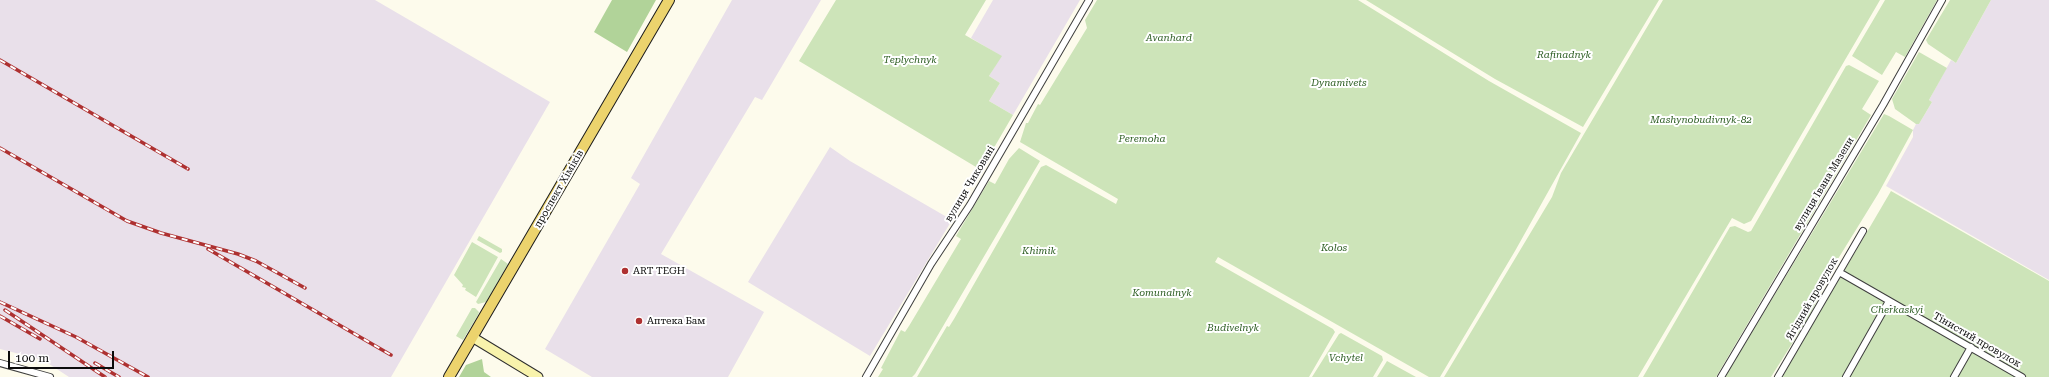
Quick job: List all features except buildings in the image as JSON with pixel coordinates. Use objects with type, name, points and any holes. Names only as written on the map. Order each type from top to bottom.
[{"type":"main road","name":"проспект Хіміків","points":[[449,377],[669,0]]},
{"type":"main road","points":[[472,337],[538,377]]},
{"type":"street","name":"вулиця Чиковані","points":[[866,377],[931,264],[974,199],[1054,57],[1089,0]]},
{"type":"street","name":"вулиця Івана Мазепи","points":[[1721,377],[1879,111],[1942,0]]},
{"type":"street","name":"Ягідний провулок","points":[[1778,377],[1863,231]]},
{"type":"street","name":"Тінистий провулок","points":[[1839,272],[2022,377]]},
{"type":"street","points":[[1846,377],[1889,301]]},
{"type":"street","points":[[1954,377],[1971,347]]},
{"type":"street","points":[[0,362],[50,377]]},
{"type":"shaded area","points":[[0,0],[375,0],[550,102],[391,377],[69,377],[43,360],[0,349]]},
{"type":"shaded area","points":[[732,0],[821,0],[762,100],[755,97],[661,254],[764,312],[728,377],[592,377],[545,349],[640,184],[631,178]]},
{"type":"shaded area","points":[[993,0],[1080,0],[1013,115],[989,101],[1000,83],[989,76],[1001,56],[971,38]]},
{"type":"shaded area","points":[[1991,0],[2049,0],[2049,280],[1886,186],[1913,137],[1913,130],[1916,124],[1919,124],[1932,102],[1929,100],[1951,60],[1956,63]]},
{"type":"shaded area","points":[[830,147],[850,161],[952,220],[870,356],[748,282]]},
{"type":"green space","points":[[612,0],[656,0],[627,52],[594,32]]},
{"type":"green space","name":"Teplychnyk","points":[[836,0],[986,0],[965,35],[1002,56],[989,76],[1000,83],[989,101],[1013,115],[981,170],[799,61]]},
{"type":"green space","points":[[1097,0],[1358,0],[1489,81],[1581,133],[1515,251],[1440,377],[1429,377],[1218,257],[1215,262],[1333,329],[1335,332],[1309,377],[917,377],[947,326],[949,327],[954,319],[1041,167],[1046,165],[1116,204],[1118,199],[1020,142],[1026,123],[1028,123],[1038,104],[1040,105],[1087,28],[1085,20]]},
{"type":"green space","name":"Rafinadnyk","points":[[1366,0],[1659,0],[1583,127],[1495,79]]},
{"type":"green space","name":"Mashynobudivnyk-82","points":[[1663,0],[1880,0],[1751,221],[1744,224],[1732,218],[1638,377],[1444,377],[1552,197],[1561,173]]},
{"type":"green space","points":[[1885,0],[1937,0],[1905,57],[1896,52],[1882,75],[1852,56]]},
{"type":"green space","points":[[1950,0],[1991,0],[1956,63],[1928,44],[1926,40]]},
{"type":"green space","points":[[1919,52],[1947,68],[1929,100],[1932,102],[1919,124],[1916,124],[1895,109],[1892,99]]},
{"type":"green space","points":[[1849,65],[1879,81],[1862,109],[1871,115],[1716,377],[1643,377],[1730,227],[1735,226],[1748,232],[1751,231],[1846,66]]},
{"type":"green space","points":[[1884,114],[1913,130],[1878,194],[1833,267],[1810,315],[1771,377],[1725,377]]},
{"type":"green space","name":"Khimik","points":[[1019,148],[1040,161],[915,374],[912,377],[878,377],[883,369],[881,368],[901,330],[905,332],[909,326],[961,239],[956,236],[989,181],[995,184],[1009,159]]},
{"type":"green space","name":"Cherkaskyi","points":[[1891,191],[2049,281],[2049,377],[1782,377]]},
{"type":"green space","points":[[479,236],[502,249],[502,252],[500,253],[477,240]]},
{"type":"green space","points":[[472,242],[498,257],[476,297],[465,290],[466,288],[462,287],[463,285],[454,275]]},
{"type":"green space","points":[[501,259],[508,264],[486,302],[478,304],[476,302]]},
{"type":"green space","points":[[472,308],[475,308],[479,312],[463,340],[456,336]]},
{"type":"green space","name":"Vchytel","points":[[1341,333],[1382,356],[1383,360],[1373,377],[1312,377]]},
{"type":"green space","points":[[482,359],[484,372],[491,377],[459,377],[466,365]]},
{"type":"green space","points":[[1387,361],[1416,377],[1377,377]]},
{"type":"railway","points":[[0,60],[188,169]]},
{"type":"railway","points":[[0,148],[127,221],[161,233],[238,254],[256,261],[305,288]]},
{"type":"railway","points":[[208,249],[391,355]]},
{"type":"railway","points":[[0,302],[76,337],[148,377]]},
{"type":"railway","points":[[5,310],[105,377]]},
{"type":"railway","points":[[0,316],[40,339]]},
{"type":"railway","points":[[95,363],[119,377]]},
{"type":"place","name":"ART TEGH","points":[[625,271]]},
{"type":"place","name":"Аптека Бам","points":[[639,321]]},
{"type":"park label","name":"Avanhard","points":[[1169,38]]},
{"type":"park label","name":"Dynamivets","points":[[1339,83]]},
{"type":"park label","name":"Peremoha","points":[[1142,139]]},
{"type":"park label","name":"Kolos","points":[[1334,248]]},
{"type":"park label","name":"Komunalnyk","points":[[1162,293]]},
{"type":"park label","name":"Budivelnyk","points":[[1233,328]]}]
